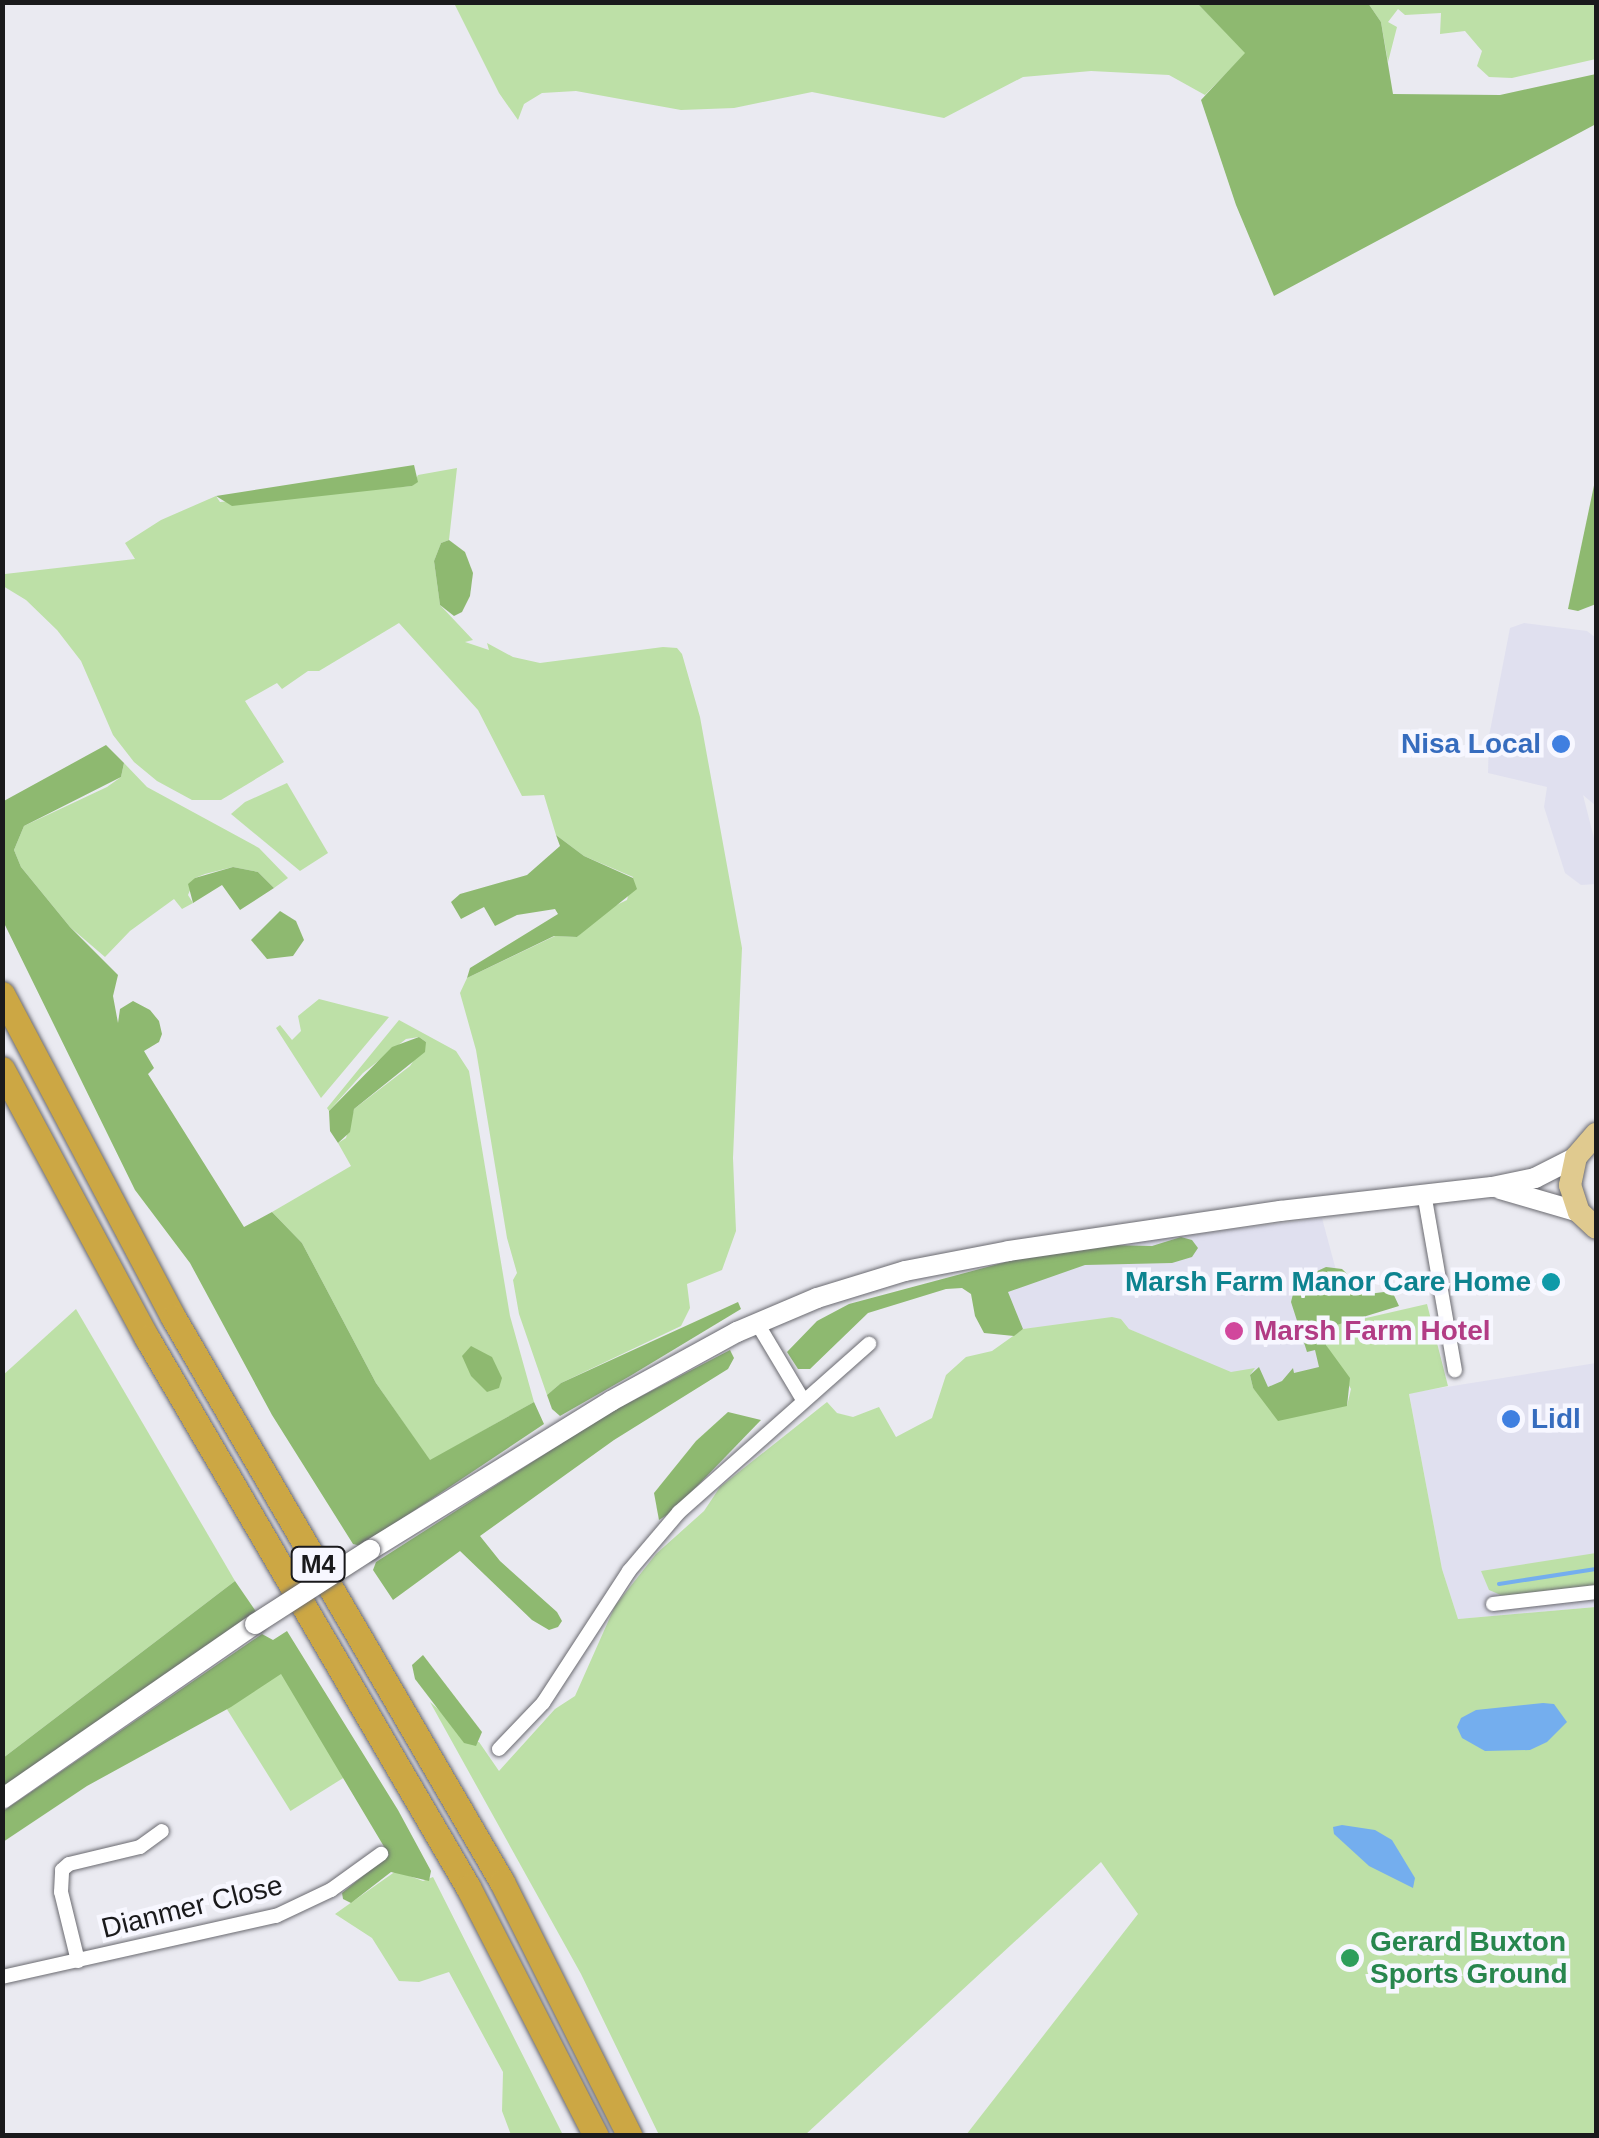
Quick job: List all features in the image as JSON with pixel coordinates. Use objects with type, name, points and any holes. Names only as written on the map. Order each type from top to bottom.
[{"type":"highway","name":"M4","points":[[2,994],[174,1317],[502,1882],[630,2136]]},
{"type":"highway","name":"M4","points":[[2,1069],[147,1338],[468,1887],[596,2136]]},
{"type":"main road","points":[[1589,1139],[1570,1185],[1579,1212],[1596,1228]]},
{"type":"street","points":[[2,1799],[254,1624],[370,1550],[579,1419],[757,1322],[817,1298],[940,1263],[1129,1232],[1492,1187],[1535,1178],[1589,1139]]},
{"type":"street","points":[[1492,1187],[1579,1212]]},
{"type":"street","points":[[1424,1193],[1454,1370]]},
{"type":"street","points":[[757,1322],[802,1400]]},
{"type":"street","points":[[499,1749],[543,1703],[659,1534],[710,1481],[868,1344]]},
{"type":"street","points":[[1493,1604],[1596,1592]]},
{"type":"street","points":[[78,1960],[61,1892],[62,1870],[69,1864],[140,1846],[162,1831]]},
{"type":"street","name":"Dianmer Close","points":[[2,1977],[276,1916],[330,1890],[381,1854]]},
{"type":"shaded area","points":[[1524,623],[1587,631],[1596,638],[1596,806],[1583,795],[1596,846],[1596,884],[1581,885],[1565,873],[1544,807],[1547,787],[1488,773],[1489,736],[1510,628]]},
{"type":"shaded area","points":[[1322,1218],[1348,1315],[1312,1323],[1323,1373],[1264,1389],[1129,1329],[1121,1319],[1023,1329],[1011,1308],[1006,1288],[1110,1245]]},
{"type":"shaded area","points":[[1596,1363],[1596,1607],[1458,1619],[1442,1569],[1409,1393]]},
{"type":"green space","points":[[454,3],[1197,3],[1246,53],[1205,95],[1169,75],[1091,71],[1023,77],[944,118],[812,92],[734,108],[681,110],[576,91],[542,93],[524,104],[518,120],[499,93]]},
{"type":"green space","points":[[1197,3],[1368,3],[1381,22],[1393,94],[1500,95],[1596,74],[1596,124],[1274,296],[1236,205],[1201,100],[1245,53]]},
{"type":"green space","points":[[1368,3],[1596,3],[1596,59],[1512,78],[1489,77],[1477,66],[1482,51],[1465,31],[1440,34],[1441,13],[1405,15],[1398,9],[1388,22],[1397,27],[1388,62],[1381,22]]},
{"type":"green space","points":[[414,465],[418,482],[412,486],[232,506],[216,496]]},
{"type":"green space","points":[[457,468],[449,540],[441,543],[434,561],[440,605],[473,640],[465,642],[489,650],[487,643],[513,657],[540,663],[663,647],[677,648],[682,654],[700,717],[742,948],[733,1158],[736,1231],[722,1270],[687,1284],[690,1308],[681,1326],[561,1383],[547,1395],[519,1314],[513,1280],[517,1273],[507,1238],[476,1050],[460,993],[467,978],[555,936],[577,937],[606,910],[627,900],[633,877],[584,856],[556,835],[544,795],[522,796],[478,710],[399,623],[319,671],[308,671],[282,689],[277,683],[245,701],[284,762],[221,800],[192,800],[157,781],[134,762],[113,735],[81,661],[26,600],[3,586],[5,574],[135,559],[125,543],[161,520],[216,496],[220,502],[412,486],[418,475]]},
{"type":"green space","points":[[1596,476],[1596,604],[1578,611],[1568,609]]},
{"type":"green space","points":[[449,540],[465,552],[473,573],[470,596],[462,612],[454,616],[440,605],[434,561],[441,543]]},
{"type":"green space","points":[[106,745],[124,763],[121,777],[24,826],[14,850],[21,867],[70,927],[118,975],[113,996],[118,1023],[120,1009],[133,1001],[150,1010],[159,1021],[159,1042],[144,1051],[154,1068],[148,1074],[244,1227],[272,1212],[302,1243],[376,1383],[430,1460],[534,1402],[544,1424],[361,1546],[353,1544],[272,1415],[190,1263],[135,1190],[3,921],[2,802]]},
{"type":"green space","points":[[124,763],[147,787],[259,848],[288,878],[274,888],[258,872],[233,867],[195,878],[188,895],[193,903],[182,909],[174,899],[130,931],[105,957],[70,927],[21,867],[14,850],[24,826],[107,787],[121,777]]},
{"type":"green space","points":[[287,783],[328,853],[300,871],[231,814],[245,802]]},
{"type":"green space","points":[[556,835],[584,856],[633,878],[637,889],[577,937],[554,936],[467,978],[470,968],[558,914],[555,909],[517,915],[495,926],[484,907],[461,919],[451,902],[460,894],[527,875],[560,846]]},
{"type":"green space","points":[[233,867],[258,872],[274,888],[240,910],[222,885],[193,903],[188,884],[195,878]]},
{"type":"green space","points":[[280,911],[296,921],[304,940],[293,956],[267,959],[251,940]]},
{"type":"green space","points":[[319,999],[389,1017],[321,1098],[276,1028],[280,1025],[292,1040],[301,1031],[298,1016]]},
{"type":"green space","points":[[399,1020],[456,1051],[469,1071],[510,1316],[534,1402],[430,1461],[376,1383],[302,1243],[272,1212],[351,1166],[338,1143],[346,1138],[354,1109],[410,1066],[426,1042],[419,1037],[406,1039],[363,1073],[329,1111],[327,1108]]},
{"type":"green space","points":[[419,1037],[426,1042],[425,1052],[354,1109],[350,1132],[338,1143],[330,1131],[329,1111],[392,1047]]},
{"type":"green space","points":[[1181,1237],[1192,1240],[1198,1248],[1192,1257],[1172,1263],[1085,1265],[1008,1292],[1023,1329],[1014,1336],[984,1333],[975,1316],[971,1294],[962,1288],[946,1289],[868,1313],[810,1369],[798,1369],[787,1352],[817,1321],[849,1304],[1017,1259],[1110,1245],[1152,1246]]},
{"type":"green space","points":[[1326,1267],[1342,1269],[1368,1294],[1392,1291],[1399,1306],[1327,1328],[1326,1345],[1350,1378],[1347,1406],[1278,1421],[1253,1388],[1250,1375],[1259,1367],[1268,1387],[1282,1381],[1293,1368],[1294,1373],[1319,1367],[1315,1350],[1307,1352],[1291,1302],[1293,1294],[1313,1273]]},
{"type":"green space","points":[[738,1302],[741,1309],[630,1376],[560,1416],[552,1409],[547,1395],[561,1383]]},
{"type":"green space","points":[[1427,1304],[1448,1386],[1409,1394],[1442,1569],[1458,1619],[1596,1607],[1596,2135],[966,2135],[1138,1914],[1101,1862],[805,2135],[659,2135],[581,1974],[430,1702],[452,1721],[465,1743],[479,1742],[499,1771],[555,1709],[575,1696],[615,1606],[656,1554],[704,1511],[720,1487],[827,1402],[837,1413],[853,1417],[879,1407],[896,1437],[932,1418],[946,1375],[966,1357],[992,1351],[1023,1329],[1112,1317],[1121,1319],[1129,1329],[1231,1372],[1255,1368],[1250,1375],[1253,1388],[1263,1399],[1347,1406],[1351,1389],[1326,1345],[1327,1327]]},
{"type":"green space","points":[[76,1309],[235,1581],[3,1758],[2,1376]]},
{"type":"green space","points":[[471,1346],[492,1357],[502,1378],[499,1388],[487,1392],[471,1376],[462,1356]]},
{"type":"green space","points":[[730,1350],[734,1358],[728,1369],[614,1440],[480,1536],[500,1561],[557,1612],[562,1621],[558,1627],[549,1630],[532,1620],[460,1551],[393,1600],[373,1570],[376,1562],[609,1413]]},
{"type":"green space","points":[[728,1412],[761,1420],[673,1511],[659,1520],[654,1493],[696,1441]]},
{"type":"green space","points":[[1596,1553],[1596,1585],[1503,1596],[1489,1590],[1481,1571]]},
{"type":"green space","points":[[235,1581],[257,1613],[3,1790],[3,1758]]},
{"type":"green space","points":[[287,1631],[398,1810],[431,1871],[429,1881],[391,1872],[351,1903],[343,1899],[342,1893],[389,1855],[281,1674],[231,1707],[87,1786],[3,1842],[2,1812],[262,1634],[273,1640]]},
{"type":"green space","points":[[423,1655],[482,1732],[476,1746],[464,1743],[415,1679],[412,1665]]},
{"type":"green space","points":[[281,1673],[346,1776],[291,1811],[226,1707]]},
{"type":"green space","points":[[396,1871],[423,1881],[433,1877],[563,2135],[511,2135],[502,2111],[503,2072],[449,1972],[419,1982],[399,1981],[372,1938],[335,1914]]},
{"type":"water","points":[[1554,1704],[1567,1722],[1547,1742],[1530,1750],[1485,1751],[1462,1738],[1457,1727],[1461,1718],[1476,1710]]},
{"type":"water","points":[[1333,1827],[1375,1830],[1392,1840],[1415,1878],[1413,1888],[1369,1866],[1334,1834]]},
{"type":"waterway","points":[[1499,1584],[1596,1569]]},
{"type":"place","name":"Nisa Local","points":[[1561,744]]},
{"type":"place","name":"Marsh Farm Manor Care Home","points":[[1551,1282]]},
{"type":"place","name":"Marsh Farm Hotel","points":[[1234,1331]]},
{"type":"place","name":"Lidl","points":[[1511,1419]]},
{"type":"place","name":"Gerard Buxton Sports Ground","points":[[1350,1958]]}]
